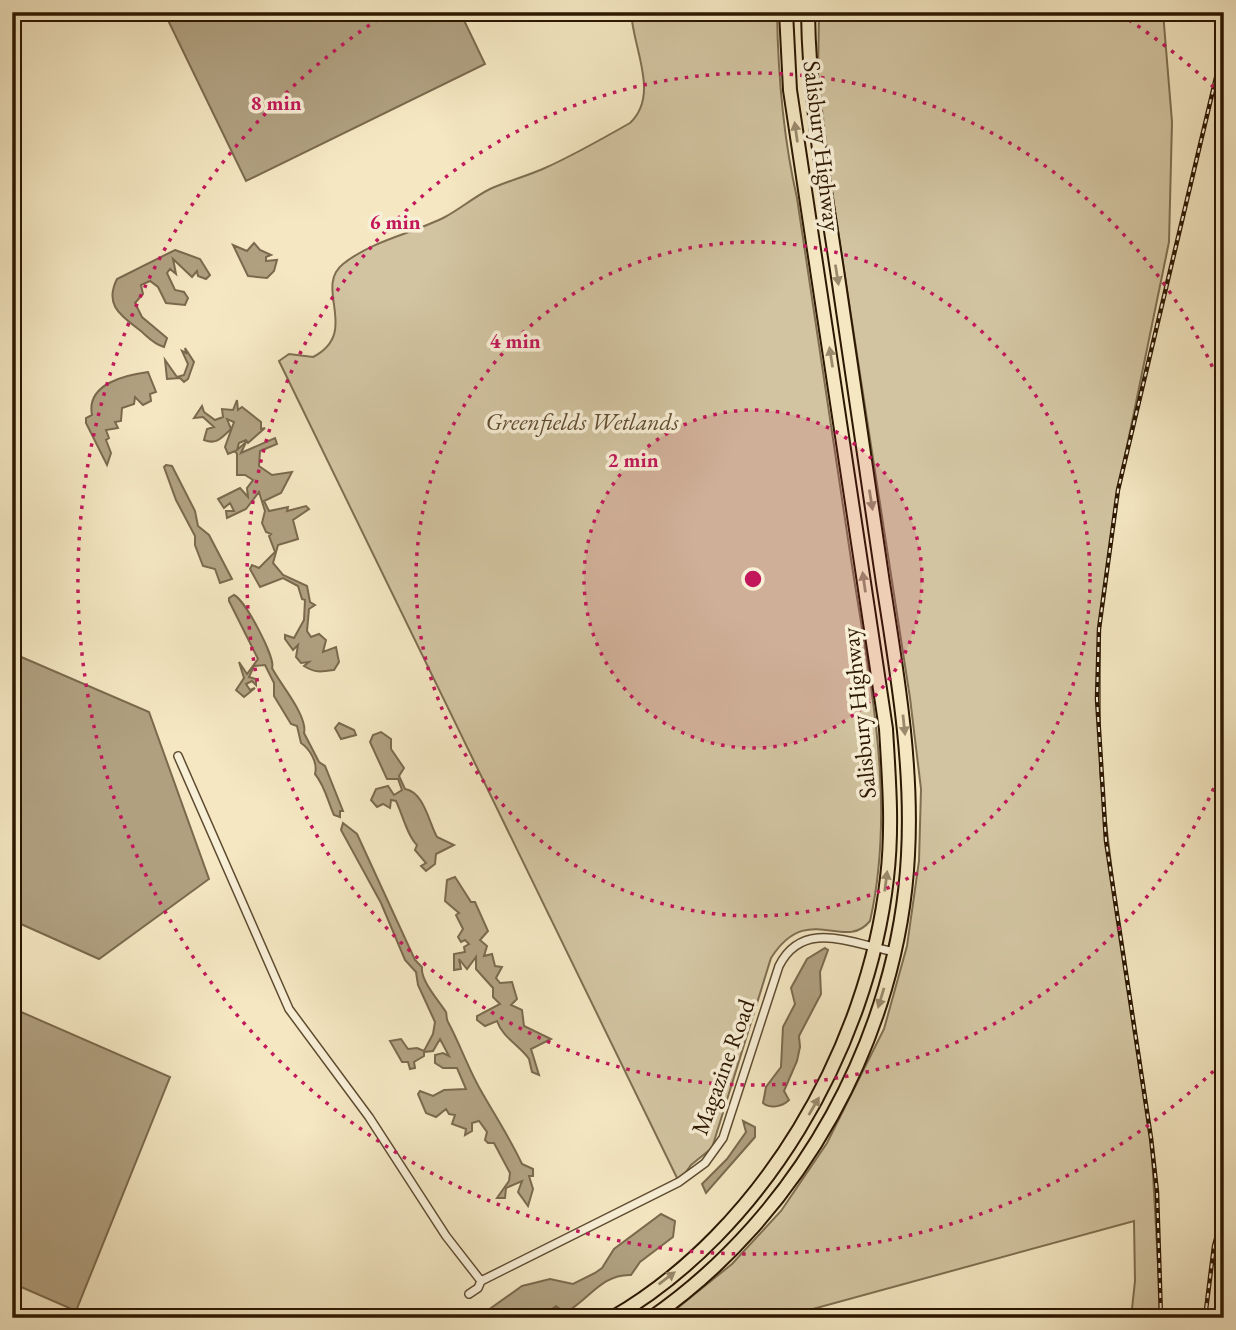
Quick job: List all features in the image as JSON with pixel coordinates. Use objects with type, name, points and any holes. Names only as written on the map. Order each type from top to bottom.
[{"type":"highway","name":"Salisbury Highway","points":[[612,1318],[681,1267],[734,1216],[781,1158],[820,1094],[850,1027],[875,948],[887,878],[891,804],[886,729],[790,90],[786,12]]},
{"type":"highway","name":"Salisbury Highway","points":[[651,1318],[713,1269],[761,1218],[803,1164],[823,1132],[855,1066],[879,1004],[895,952],[908,855],[906,748],[818,144],[808,12]]},
{"type":"street","points":[[178,756],[289,1009],[369,1117],[446,1236],[481,1281]]},
{"type":"street","name":"Magazine Road","points":[[469,1294],[478,1288],[481,1281],[679,1182],[705,1163],[723,1138],[779,966],[794,945],[818,937],[895,952]]},
{"type":"green space","name":"Greenfields Wetlands","points":[[631,12],[777,12],[785,129],[872,694],[881,785],[878,876],[870,921],[860,929],[849,932],[812,929],[798,932],[785,941],[771,958],[712,1148],[691,1165],[679,1182],[279,361],[289,354],[313,357],[327,347],[334,335],[336,323],[332,285],[335,274],[343,264],[380,243],[445,217],[490,189],[556,163],[630,123],[639,112],[644,85]]},
{"type":"green space","points":[[819,12],[1163,12],[1172,122],[1169,242],[1118,490],[1100,622],[1100,773],[1118,921],[1151,1138],[1161,1318],[1131,1318],[1135,1281],[1134,1221],[780,1318],[665,1318],[732,1264],[781,1211],[827,1143],[884,1029],[907,946],[919,861],[921,789],[910,698],[833,199],[818,77]]},
{"type":"shaded area","points":[[164,12],[460,12],[485,64],[246,181]]},
{"type":"shaded area","points":[[254,243],[260,250],[271,255],[266,257],[266,261],[277,260],[274,271],[267,278],[248,276],[233,245],[247,251]]},
{"type":"shaded area","points":[[175,250],[200,259],[210,275],[206,279],[198,276],[197,271],[192,277],[173,259],[176,274],[170,269],[167,273],[175,290],[184,292],[188,298],[185,305],[166,303],[158,287],[150,281],[141,285],[143,294],[135,303],[142,317],[167,338],[164,347],[152,341],[119,313],[112,295],[117,279]]},
{"type":"shaded area","points":[[185,348],[194,362],[188,379],[184,382],[180,378],[167,379],[165,360],[177,377],[184,375],[188,364],[182,351],[186,353]]},
{"type":"shaded area","points":[[148,372],[156,392],[150,394],[151,401],[143,405],[135,397],[134,404],[122,408],[121,421],[115,422],[118,428],[106,430],[109,438],[106,440],[111,453],[107,465],[86,423],[86,418],[92,415],[95,396],[109,383]]},
{"type":"shaded area","points":[[237,400],[238,410],[242,407],[261,422],[261,429],[265,428],[248,443],[246,440],[239,443],[237,450],[246,442],[241,453],[275,438],[277,444],[260,451],[259,466],[272,475],[292,472],[281,493],[264,501],[269,511],[288,507],[287,511],[306,506],[309,509],[293,520],[298,539],[278,545],[273,563],[283,575],[307,586],[310,602],[315,605],[309,609],[307,631],[311,637],[319,634],[326,640],[323,652],[336,647],[339,662],[334,670],[318,671],[304,666],[309,662],[301,663],[296,657],[298,645],[293,650],[285,639],[285,635],[294,638],[304,620],[305,600],[302,599],[298,586],[283,578],[260,587],[250,569],[252,565],[259,568],[275,552],[269,536],[271,534],[266,532],[262,523],[265,511],[259,492],[246,509],[227,518],[226,511],[234,511],[230,503],[224,508],[218,499],[240,488],[248,497],[247,488],[253,480],[245,475],[237,475],[237,454],[235,451],[228,454],[225,447],[234,422],[227,419],[231,429],[219,440],[212,442],[204,440],[207,429],[214,427],[203,417],[194,418],[202,406],[204,412],[215,420],[223,417],[222,409],[233,410]]},
{"type":"shaded area","points":[[172,466],[195,511],[198,526],[209,535],[232,579],[220,583],[215,569],[203,566],[195,545],[195,536],[176,500],[164,467]]},
{"type":"shaded area","points":[[234,595],[246,608],[259,630],[272,668],[298,709],[304,733],[319,762],[325,766],[343,811],[340,811],[340,817],[334,815],[315,774],[312,757],[301,743],[297,726],[291,724],[274,696],[274,683],[265,665],[254,666],[249,677],[256,679],[256,685],[252,681],[246,684],[250,690],[255,688],[244,697],[236,690],[244,678],[239,662],[247,674],[258,659],[229,601]]},
{"type":"shaded area","points":[[12,653],[149,712],[209,879],[99,959],[12,920]]},
{"type":"shaded area","points":[[339,723],[354,730],[356,735],[341,739],[335,728]]},
{"type":"shaded area","points":[[381,732],[391,739],[391,749],[404,768],[399,776],[405,789],[412,791],[421,802],[437,837],[454,845],[436,854],[435,864],[426,871],[421,866],[426,863],[415,850],[417,845],[408,832],[396,801],[391,800],[390,808],[383,804],[377,807],[371,800],[376,789],[388,786],[394,795],[402,790],[398,779],[387,779],[370,742],[373,735]]},
{"type":"shaded area","points":[[343,823],[357,834],[415,960],[422,967],[427,984],[446,1012],[447,1021],[480,1089],[522,1164],[533,1169],[533,1176],[529,1176],[533,1189],[528,1206],[518,1192],[522,1181],[506,1188],[505,1198],[497,1198],[509,1181],[510,1173],[494,1143],[485,1140],[487,1132],[479,1121],[472,1123],[472,1131],[465,1135],[466,1129],[452,1124],[455,1115],[449,1114],[446,1109],[436,1117],[426,1113],[418,1094],[420,1091],[433,1096],[444,1090],[466,1089],[457,1068],[443,1068],[435,1063],[435,1055],[443,1053],[449,1056],[440,1039],[433,1051],[424,1052],[424,1056],[414,1062],[415,1068],[410,1069],[408,1062],[402,1062],[390,1041],[401,1039],[408,1049],[417,1048],[424,1051],[433,1034],[435,1022],[418,985],[416,972],[405,960],[381,903],[341,830]]},
{"type":"shaded area","points":[[455,877],[471,902],[475,902],[488,931],[480,940],[487,946],[484,956],[492,954],[495,966],[502,967],[496,978],[500,983],[512,982],[517,999],[511,1005],[522,1010],[524,1026],[551,1039],[531,1049],[539,1075],[532,1072],[529,1059],[503,1032],[497,1021],[485,1026],[477,1020],[477,1016],[500,1004],[493,997],[493,988],[476,969],[476,957],[467,969],[459,959],[461,969],[454,970],[454,954],[465,952],[464,947],[469,944],[465,940],[461,942],[458,937],[463,929],[456,915],[459,913],[445,901],[447,880]]},
{"type":"shaded area","points":[[825,948],[828,950],[820,972],[821,994],[799,1036],[797,1061],[784,1091],[789,1100],[776,1106],[766,1105],[763,1103],[766,1087],[781,1067],[783,1027],[795,1004],[791,988],[807,959]]},
{"type":"shaded area","points":[[12,1008],[170,1077],[76,1311],[12,1283]]},
{"type":"shaded area","points":[[743,1121],[755,1127],[755,1137],[706,1193],[702,1184],[727,1159],[746,1132]]},
{"type":"shaded area","points":[[661,1214],[675,1221],[673,1237],[640,1262],[631,1275],[603,1283],[565,1313],[556,1306],[540,1318],[477,1318],[522,1286],[550,1279],[573,1284],[595,1273],[602,1268],[614,1249]]},
{"type":"railway","points":[[1161,1318],[1157,1192],[1151,1138],[1106,841],[1097,699],[1099,629],[1118,490],[1224,44]]},
{"type":"railway","points":[[1205,1318],[1214,1246],[1224,1209]]},
{"type":"railway","points":[[1216,1318],[1222,1252]]}]
